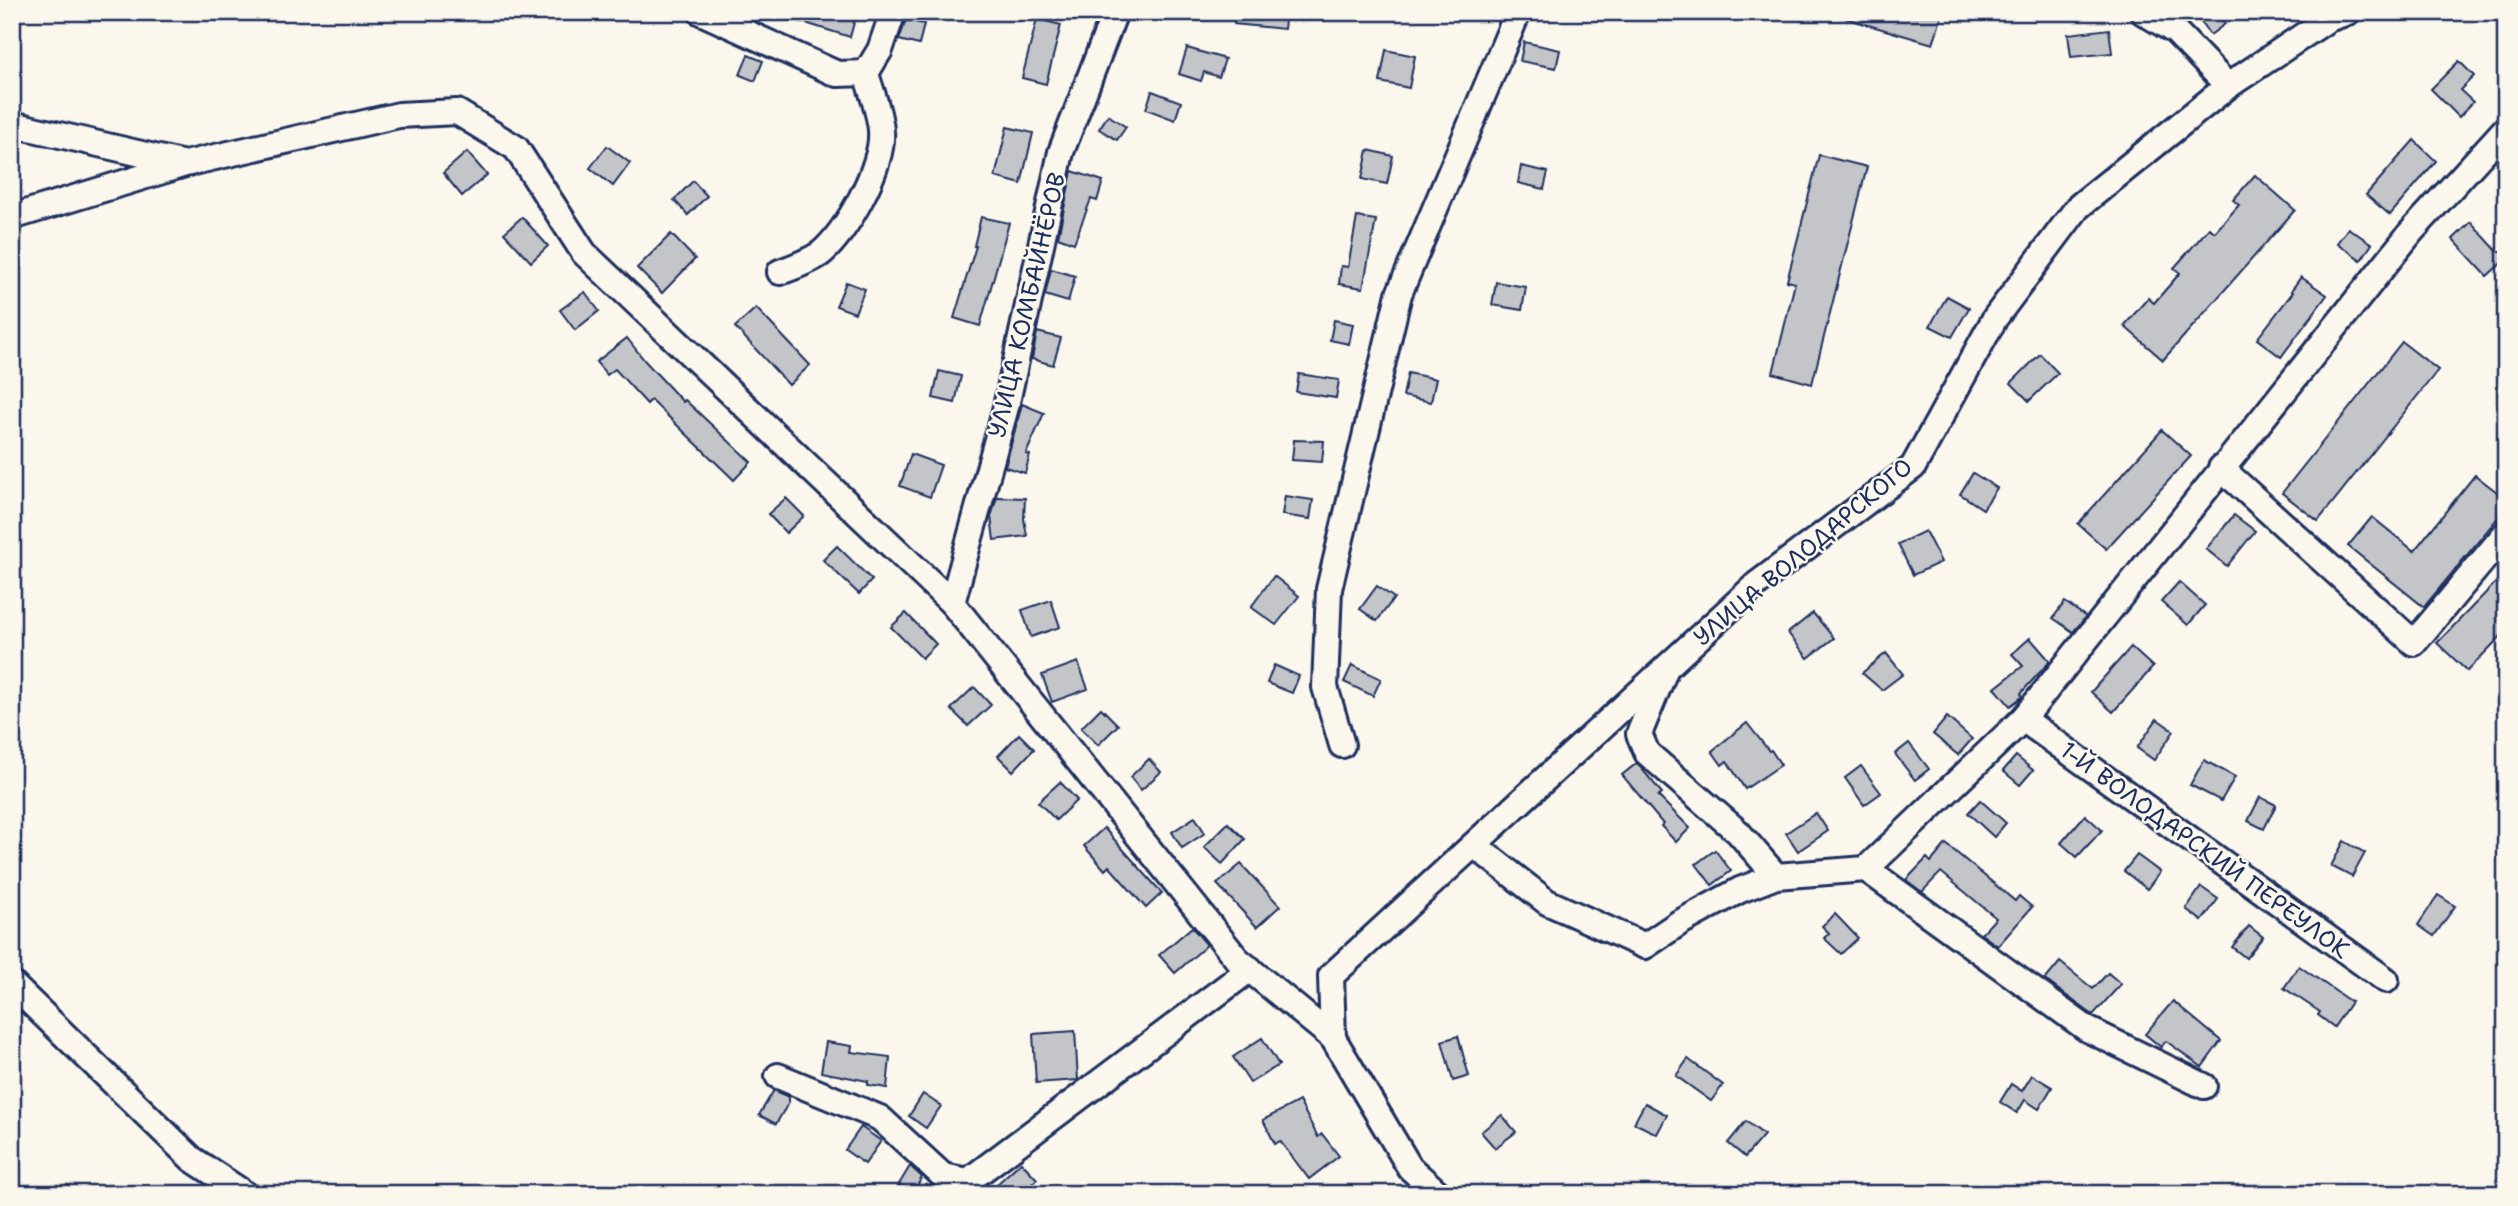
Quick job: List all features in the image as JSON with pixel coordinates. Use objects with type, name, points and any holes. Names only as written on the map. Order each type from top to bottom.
[{"type":"street","points":[[701,12],[837,74],[866,73]]},
{"type":"street","points":[[780,272],[803,264],[821,253],[848,221],[872,178],[882,134],[866,73],[880,50],[893,12]]},
{"type":"street","name":"УЛИЦА КОМБАЙНЁРОВ","points":[[952,603],[1006,407],[1061,152],[1115,12]]},
{"type":"street","points":[[1342,745],[1325,687],[1329,589],[1399,295],[1518,12]]},
{"type":"street","points":[[2143,12],[2176,33],[2228,86]]},
{"type":"street","name":"УЛИЦА ВОЛОДАРСКОГО","points":[[1332,1038],[1331,976],[1757,584],[1913,467],[1995,318],[2078,208],[2228,86],[2328,19],[2348,12]]},
{"type":"street","points":[[12,217],[185,164],[399,115],[457,112],[516,148],[584,253],[952,603],[1237,959],[1332,1038],[1410,1168],[1439,1194]]},
{"type":"street","points":[[12,124],[185,164]]},
{"type":"street","points":[[1474,845],[1547,902],[1645,946],[1679,923],[1740,890],[1776,876],[1866,869],[2023,719],[2412,232],[2506,128]]},
{"type":"street","points":[[2221,468],[2414,643],[2506,533]]},
{"type":"street","points":[[1667,667],[1639,734],[1647,753],[1738,832],[1776,876]]},
{"type":"street","name":"1-Й ВОЛОДАРСКИЙ ПЕРЕУЛОК","points":[[2023,719],[2386,980]]},
{"type":"street","points":[[1866,869],[2087,1029],[2204,1086]]},
{"type":"street","points":[[778,1076],[880,1118],[943,1175],[968,1181],[1250,969]]},
{"type":"street","points":[[12,984],[192,1159],[245,1194]]},
{"type":"building","points":[[784,12],[857,12],[850,37],[783,16]]},
{"type":"building","points":[[1234,12],[1286,12],[1284,29],[1234,24]]},
{"type":"building","points":[[1841,12],[1943,12],[1933,44],[1841,17]]},
{"type":"building","points":[[2194,12],[2216,12],[2225,24],[2210,35]]},
{"type":"building","points":[[1037,19],[1061,25],[1046,84],[1022,78]]},
{"type":"building","points":[[906,20],[924,24],[919,45],[899,40]]},
{"type":"building","points":[[2109,29],[2112,53],[2071,57],[2068,34]]},
{"type":"building","points":[[1524,42],[1560,50],[1556,68],[1520,61]]},
{"type":"building","points":[[1187,48],[1225,59],[1219,77],[1204,72],[1201,81],[1179,74]]},
{"type":"building","points":[[1386,50],[1415,56],[1409,88],[1380,82]]},
{"type":"building","points":[[748,55],[763,61],[755,81],[740,75]]},
{"type":"building","points":[[2459,61],[2474,76],[2460,90],[2473,102],[2459,117],[2431,89]]},
{"type":"building","points":[[1152,91],[1181,102],[1175,120],[1146,109]]},
{"type":"building","points":[[1108,115],[1126,127],[1117,140],[1099,129]]},
{"type":"building","points":[[1007,127],[1033,133],[1021,184],[995,177]]},
{"type":"building","points":[[2414,140],[2436,161],[2390,215],[2366,195]]},
{"type":"building","points":[[607,146],[630,163],[613,186],[590,168]]},
{"type":"building","points":[[1368,150],[1393,156],[1387,184],[1362,179]]},
{"type":"building","points":[[467,152],[487,175],[462,196],[443,173]]},
{"type":"building","points":[[1819,155],[1867,167],[1812,384],[1773,373],[1795,283],[1787,281]]},
{"type":"building","points":[[1521,166],[1548,172],[1544,189],[1518,183]]},
{"type":"building","points":[[1072,171],[1103,181],[1097,201],[1091,199],[1074,243],[1058,237]]},
{"type":"building","points":[[2255,175],[2295,210],[2163,360],[2124,326],[2148,298],[2154,303],[2180,273],[2174,268],[2209,228],[2215,232],[2239,205],[2233,200]]},
{"type":"building","points":[[693,181],[707,196],[688,215],[674,200]]},
{"type":"building","points":[[522,217],[548,246],[531,262],[504,233]]},
{"type":"building","points":[[981,217],[1009,223],[980,326],[954,318],[976,246]]},
{"type":"building","points":[[1357,217],[1376,220],[1363,288],[1339,284],[1341,266],[1348,267]]},
{"type":"building","points":[[2471,222],[2497,251],[2506,251],[2506,259],[2487,276],[2453,239]]},
{"type":"building","points":[[2348,228],[2372,244],[2361,260],[2337,243]]},
{"type":"building","points":[[671,234],[695,259],[662,293],[637,268]]},
{"type":"building","points":[[1051,269],[1075,276],[1068,302],[1045,295]]},
{"type":"building","points":[[2301,277],[2327,295],[2281,357],[2257,339],[2293,292],[2291,291]]},
{"type":"building","points":[[846,282],[865,289],[855,313],[836,306]]},
{"type":"building","points":[[1496,282],[1526,287],[1522,310],[1492,305]]},
{"type":"building","points":[[585,292],[599,311],[575,330],[560,310]]},
{"type":"building","points":[[1947,296],[1969,308],[1952,337],[1930,326]]},
{"type":"building","points":[[756,308],[810,365],[789,385],[735,327]]},
{"type":"building","points":[[1334,320],[1353,324],[1349,344],[1330,340]]},
{"type":"building","points":[[1037,332],[1061,338],[1053,365],[1032,359]]},
{"type":"building","points":[[627,338],[683,402],[685,400],[751,462],[734,480],[651,400],[647,404],[615,369],[607,375],[596,362]]},
{"type":"building","points":[[2402,342],[2438,370],[2318,521],[2282,493]]},
{"type":"building","points":[[2040,354],[2058,373],[2029,401],[2011,383]]},
{"type":"building","points":[[939,371],[961,376],[955,403],[933,398]]},
{"type":"building","points":[[1408,373],[1436,379],[1431,402],[1403,396]]},
{"type":"building","points":[[1299,374],[1339,380],[1336,398],[1296,392]]},
{"type":"building","points":[[1022,404],[1044,413],[1026,454],[1030,455],[1025,473],[1005,467]]},
{"type":"building","points":[[2162,430],[2191,456],[2106,549],[2078,524]]},
{"type":"building","points":[[1294,440],[1324,441],[1322,462],[1292,460]]},
{"type":"building","points":[[911,454],[941,465],[930,497],[900,486]]},
{"type":"building","points":[[1973,473],[1997,488],[1983,509],[1960,494]]},
{"type":"building","points":[[2475,475],[2506,499],[2506,508],[2424,607],[2348,546],[2372,517],[2414,551]]},
{"type":"building","points":[[1285,496],[1313,500],[1310,519],[1282,515]]},
{"type":"building","points":[[997,497],[1025,498],[1024,519],[1027,536],[994,540],[991,517]]},
{"type":"building","points":[[786,498],[804,516],[786,533],[768,514]]},
{"type":"building","points":[[2234,515],[2255,531],[2227,566],[2206,549]]},
{"type":"building","points":[[1925,531],[1941,562],[1913,575],[1898,544]]},
{"type":"building","points":[[837,546],[872,580],[859,594],[823,560]]},
{"type":"building","points":[[2506,572],[2506,631],[2467,671],[2437,643]]},
{"type":"building","points":[[1274,576],[1299,596],[1276,625],[1251,607]]},
{"type":"building","points":[[2179,582],[2205,605],[2188,625],[2161,602]]},
{"type":"building","points":[[1377,586],[1394,598],[1377,621],[1360,609]]},
{"type":"building","points":[[1051,600],[1060,627],[1031,637],[1022,610]]},
{"type":"building","points":[[2065,602],[2086,617],[2073,632],[2053,618]]},
{"type":"building","points":[[906,613],[936,644],[922,658],[891,627]]},
{"type":"building","points":[[1813,613],[1834,638],[1808,658],[1788,633]]},
{"type":"building","points":[[2030,638],[2050,661],[2021,693],[2022,697],[2010,706],[1995,688],[2023,666],[2012,654]]},
{"type":"building","points":[[2131,647],[2153,667],[2113,712],[2091,692]]},
{"type":"building","points":[[1886,653],[1903,674],[1882,690],[1862,673]]},
{"type":"building","points":[[1078,662],[1088,689],[1052,702],[1042,675]]},
{"type":"building","points":[[1274,665],[1299,676],[1292,693],[1267,683]]},
{"type":"building","points":[[1352,665],[1381,679],[1373,696],[1344,682]]},
{"type":"building","points":[[974,687],[991,705],[968,726],[951,709]]},
{"type":"building","points":[[1101,708],[1118,725],[1098,745],[1081,728]]},
{"type":"building","points":[[1947,717],[1972,739],[1958,755],[1933,734]]},
{"type":"building","points":[[2157,719],[2174,731],[2154,760],[2137,748]]},
{"type":"building","points":[[1747,723],[1781,765],[1745,789],[1727,761],[1722,765],[1712,751]]},
{"type":"building","points":[[1019,734],[1034,749],[1013,771],[998,756]]},
{"type":"building","points":[[1909,743],[1929,769],[1915,780],[1895,754]]},
{"type":"building","points":[[2016,756],[2033,770],[2020,785],[2003,771]]},
{"type":"building","points":[[1149,759],[1161,772],[1141,790],[1130,777]]},
{"type":"building","points":[[2204,760],[2235,777],[2221,801],[2190,785]]},
{"type":"building","points":[[1637,763],[1662,793],[1658,796],[1690,828],[1676,842],[1622,775]]},
{"type":"building","points":[[1861,766],[1881,793],[1864,805],[1845,778]]},
{"type":"building","points":[[1060,782],[1077,800],[1056,820],[1038,802]]},
{"type":"building","points":[[2260,797],[2276,805],[2264,829],[2248,821]]},
{"type":"building","points":[[1980,800],[2006,823],[1994,837],[1968,813]]},
{"type":"building","points":[[1816,813],[1828,831],[1798,851],[1786,833]]},
{"type":"building","points":[[2085,815],[2102,830],[2077,857],[2061,843]]},
{"type":"building","points":[[1195,817],[1205,833],[1182,848],[1172,832]]},
{"type":"building","points":[[1228,823],[1245,839],[1222,864],[1204,847]]},
{"type":"building","points":[[1104,828],[1162,893],[1146,908],[1109,866],[1105,870],[1084,846]]},
{"type":"building","points":[[2344,841],[2365,853],[2352,877],[2331,866]]},
{"type":"building","points":[[1946,844],[2015,901],[2019,896],[2032,907],[1998,946],[1981,934],[1996,918],[1941,872],[1922,892],[1906,880],[1927,858],[1931,862]]},
{"type":"building","points":[[1715,850],[1731,871],[1712,885],[1696,864]]},
{"type":"building","points":[[2137,855],[2160,872],[2147,889],[2124,871]]},
{"type":"building","points":[[1241,864],[1280,906],[1257,927],[1217,884]]},
{"type":"building","points":[[2201,887],[2218,899],[2202,921],[2186,909]]},
{"type":"building","points":[[2438,895],[2455,906],[2434,936],[2418,925]]},
{"type":"building","points":[[1835,914],[1858,938],[1841,954],[1824,938],[1829,933],[1822,926]]},
{"type":"building","points":[[2249,926],[2263,937],[2246,958],[2232,947]]},
{"type":"building","points":[[1192,927],[1207,945],[1175,973],[1159,955]]},
{"type":"building","points":[[2060,962],[2093,989],[2108,973],[2121,984],[2093,1015],[2045,980]]},
{"type":"building","points":[[2299,966],[2351,1002],[2334,1027],[2318,1015],[2320,1012],[2284,988]]},
{"type":"building","points":[[2173,1001],[2221,1041],[2202,1067],[2166,1041],[2161,1047],[2145,1034]]},
{"type":"building","points":[[1075,1031],[1078,1080],[1036,1083],[1033,1034]]},
{"type":"building","points":[[1458,1036],[1469,1076],[1453,1081],[1442,1041]]},
{"type":"building","points":[[1262,1038],[1279,1065],[1250,1083],[1233,1057]]},
{"type":"building","points":[[826,1042],[852,1046],[851,1052],[890,1057],[887,1088],[868,1085],[868,1081],[821,1072]]},
{"type":"building","points":[[1688,1059],[1723,1085],[1711,1101],[1676,1076]]},
{"type":"building","points":[[2032,1075],[2052,1087],[2039,1109],[2025,1100],[2017,1113],[2000,1102],[2011,1084],[2022,1091]]},
{"type":"building","points":[[774,1090],[789,1097],[789,1102],[776,1124],[759,1115]]},
{"type":"building","points":[[923,1094],[941,1106],[926,1128],[909,1116]]},
{"type":"building","points":[[1299,1101],[1318,1137],[1322,1134],[1339,1156],[1309,1179],[1280,1141],[1275,1144],[1263,1120]]},
{"type":"building","points":[[1645,1103],[1667,1115],[1657,1134],[1634,1123]]},
{"type":"building","points":[[1502,1115],[1516,1132],[1495,1148],[1481,1132]]},
{"type":"building","points":[[1746,1121],[1764,1135],[1745,1157],[1728,1143]]},
{"type":"building","points":[[861,1127],[881,1141],[865,1164],[845,1150]]},
{"type":"building","points":[[1021,1162],[1037,1179],[1021,1194],[1004,1194],[996,1185]]},
{"type":"building","points":[[910,1166],[922,1177],[913,1194],[898,1186]]}]
